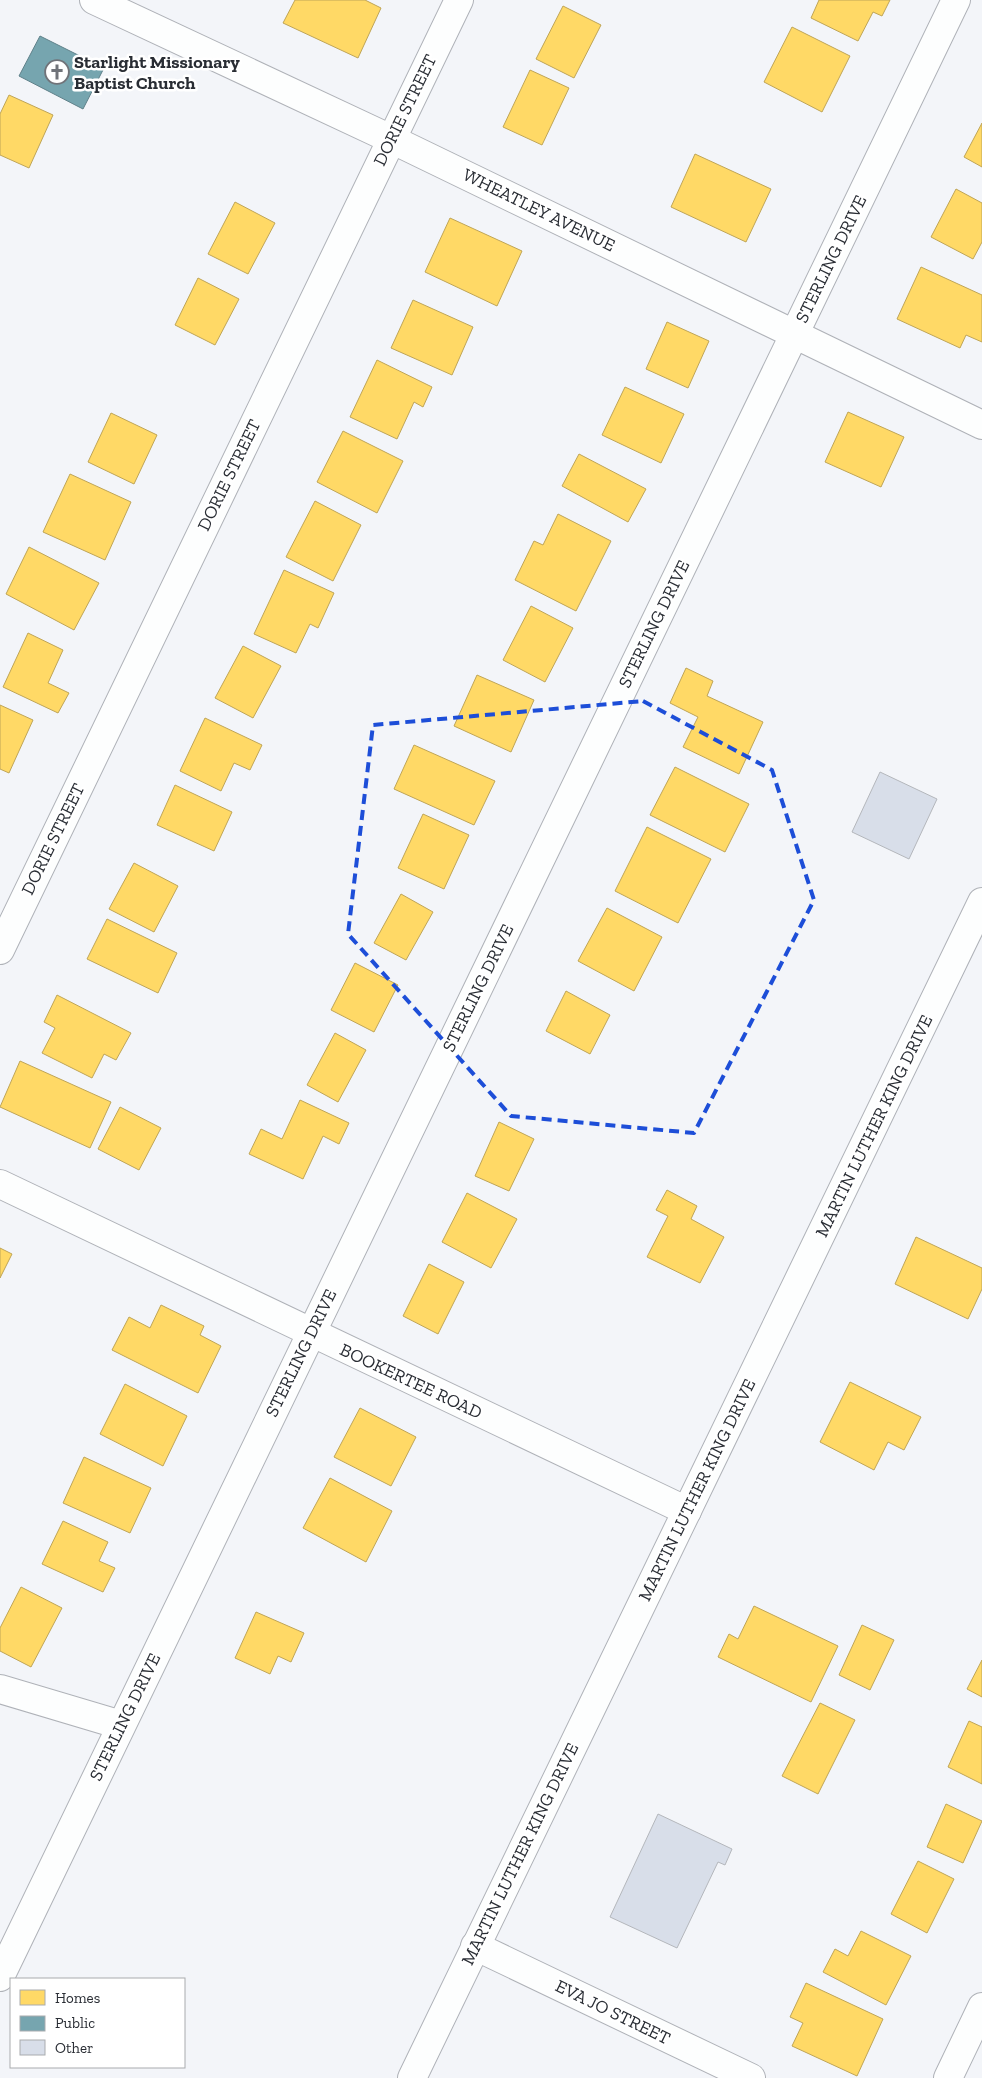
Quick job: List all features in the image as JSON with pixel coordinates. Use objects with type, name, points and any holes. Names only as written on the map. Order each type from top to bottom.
[{"type":"street","name":"WHEATLEY AVENUE","points":[[94,0],[391,139],[982,425]]},
{"type":"street","name":"DORIE STREET","points":[[0,950],[459,0]]},
{"type":"street","name":"STERLING DRIVE","points":[[0,1977],[956,0]]},
{"type":"street","name":"MARTIN LUTHER KING DRIVE","points":[[412,2078],[982,902]]},
{"type":"street","name":"BOOKERTEE ROAD","points":[[0,1184],[686,1511]]},
{"type":"street","points":[[0,1689],[121,1725]]},
{"type":"street","name":"EVA JO STREET","points":[[475,1946],[751,2078]]},
{"type":"street","points":[[948,2078],[982,2007]]},
{"type":"highlighted area","points":[[643,701],[772,770],[814,900],[694,1133],[511,1116],[348,934],[373,725]]},
{"type":"building: Homes","points":[[295,0],[365,0],[381,8],[358,58],[283,23]]},
{"type":"building: Homes","points":[[819,0],[890,0],[882,16],[873,12],[858,41],[811,18]]},
{"type":"building: Homes","points":[[563,6],[601,25],[574,78],[536,59]]},
{"type":"building: Homes","points":[[792,27],[850,56],[822,112],[764,82]]},
{"type":"building: Homes","points":[[530,70],[569,88],[542,145],[503,127]]},
{"type":"building: Homes","points":[[9,95],[53,115],[29,168],[0,155],[0,114]]},
{"type":"building: Homes","points":[[982,123],[982,167],[964,157]]},
{"type":"building: Homes","points":[[695,154],[771,189],[746,242],[671,207]]},
{"type":"building: Homes","points":[[956,189],[982,203],[982,242],[973,259],[931,237]]},
{"type":"building: Homes","points":[[235,202],[275,223],[248,274],[208,254]]},
{"type":"building: Homes","points":[[450,218],[522,251],[497,306],[425,272]]},
{"type":"building: Homes","points":[[921,267],[982,295],[982,342],[966,335],[960,348],[897,319]]},
{"type":"building: Homes","points":[[198,278],[239,299],[215,345],[175,325]]},
{"type":"building: Homes","points":[[413,300],[473,327],[452,375],[391,348]]},
{"type":"building: Homes","points":[[667,322],[709,341],[688,388],[646,369]]},
{"type":"building: Homes","points":[[377,360],[432,387],[423,407],[414,402],[397,439],[350,417]]},
{"type":"building: Homes","points":[[625,387],[684,414],[661,463],[602,435]]},
{"type":"building: Homes","points":[[848,412],[904,437],[881,487],[825,462]]},
{"type":"building: Homes","points":[[111,413],[157,435],[134,484],[88,462]]},
{"type":"building: Homes","points":[[343,431],[403,461],[377,513],[317,482]]},
{"type":"building: Homes","points":[[579,454],[646,489],[628,522],[562,486]]},
{"type":"building: Homes","points":[[70,474],[131,502],[105,560],[43,532]]},
{"type":"building: Homes","points":[[315,501],[361,525],[333,581],[286,557]]},
{"type":"building: Homes","points":[[558,514],[611,541],[576,611],[515,580],[534,541],[543,545]]},
{"type":"building: Homes","points":[[29,547],[99,583],[74,630],[6,594]]},
{"type":"building: Homes","points":[[284,570],[334,593],[318,628],[310,624],[296,653],[254,634]]},
{"type":"building: Homes","points":[[531,606],[573,628],[545,682],[503,660]]},
{"type":"building: Homes","points":[[28,633],[63,650],[48,683],[69,693],[58,713],[3,687]]},
{"type":"building: Homes","points":[[243,646],[281,666],[253,718],[215,698]]},
{"type":"building: Homes","points":[[686,668],[713,681],[707,696],[763,722],[739,774],[683,747],[698,717],[670,703]]},
{"type":"building: Homes","points":[[477,675],[534,700],[511,752],[454,726]]},
{"type":"building: Homes","points":[[0,705],[33,720],[9,773],[0,769]]},
{"type":"building: Homes","points":[[205,718],[262,745],[250,770],[234,763],[221,791],[180,771]]},
{"type":"building: Homes","points":[[414,745],[495,781],[474,825],[394,789]]},
{"type":"building: Homes","points":[[675,767],[749,804],[725,852],[650,815]]},
{"type":"building: Homes","points":[[175,785],[232,812],[214,851],[157,825]]},
{"type":"building: Homes","points":[[423,814],[469,835],[444,889],[398,868]]},
{"type":"building: Homes","points":[[647,827],[711,859],[678,923],[615,891]]},
{"type":"building: Homes","points":[[134,863],[178,886],[154,932],[109,909]]},
{"type":"building: Homes","points":[[401,894],[433,912],[406,960],[374,943]]},
{"type":"building: Homes","points":[[607,908],[662,937],[634,991],[578,961]]},
{"type":"building: Homes","points":[[107,919],[177,953],[158,993],[87,959]]},
{"type":"building: Homes","points":[[355,963],[398,985],[374,1032],[331,1010]]},
{"type":"building: Homes","points":[[566,991],[610,1015],[590,1054],[546,1031]]},
{"type":"building: Homes","points":[[57,995],[131,1033],[116,1060],[104,1054],[92,1078],[42,1053],[55,1028],[44,1022]]},
{"type":"building: Homes","points":[[335,1033],[366,1050],[338,1102],[307,1085]]},
{"type":"building: Homes","points":[[20,1061],[111,1102],[90,1148],[0,1107]]},
{"type":"building: Homes","points":[[300,1100],[349,1123],[339,1144],[323,1136],[303,1179],[249,1154],[261,1129],[282,1139]]},
{"type":"building: Homes","points":[[120,1107],[161,1128],[139,1170],[98,1149]]},
{"type":"building: Homes","points":[[499,1122],[534,1139],[509,1191],[475,1176]]},
{"type":"building: Homes","points":[[667,1190],[697,1206],[691,1219],[724,1237],[700,1283],[647,1257],[668,1216],[656,1210]]},
{"type":"building: Homes","points":[[467,1193],[517,1219],[491,1268],[442,1242]]},
{"type":"building: Homes","points":[[916,1237],[982,1268],[982,1289],[968,1319],[895,1284]]},
{"type":"building: Homes","points":[[0,1248],[12,1254],[0,1278]]},
{"type":"building: Homes","points":[[429,1264],[464,1282],[438,1334],[403,1316]]},
{"type":"building: Homes","points":[[161,1305],[204,1326],[200,1335],[221,1346],[198,1393],[112,1350],[129,1317],[150,1328]]},
{"type":"building: Homes","points":[[850,1382],[921,1417],[904,1450],[888,1442],[874,1470],[820,1442]]},
{"type":"building: Homes","points":[[125,1384],[187,1416],[163,1466],[100,1434]]},
{"type":"building: Homes","points":[[360,1408],[416,1437],[391,1486],[334,1457]]},
{"type":"building: Homes","points":[[84,1457],[151,1488],[130,1533],[63,1503]]},
{"type":"building: Homes","points":[[330,1478],[392,1511],[366,1562],[303,1528]]},
{"type":"building: Homes","points":[[63,1521],[108,1542],[99,1561],[115,1568],[103,1592],[42,1564]]},
{"type":"building: Homes","points":[[21,1587],[62,1608],[31,1667],[0,1651],[0,1628]]},
{"type":"building: Homes","points":[[754,1606],[838,1646],[811,1702],[718,1657],[729,1634],[738,1639]]},
{"type":"building: Homes","points":[[256,1612],[304,1633],[291,1662],[278,1656],[270,1674],[235,1658]]},
{"type":"building: Homes","points":[[862,1625],[894,1640],[870,1690],[839,1675]]},
{"type":"building: Homes","points":[[982,1660],[982,1697],[967,1689]]},
{"type":"building: Homes","points":[[820,1703],[855,1720],[818,1794],[782,1776]]},
{"type":"building: Homes","points":[[969,1721],[982,1727],[982,1784],[948,1767]]},
{"type":"building: Homes","points":[[946,1804],[982,1821],[963,1863],[927,1847]]},
{"type":"building: Homes","points":[[918,1861],[954,1879],[927,1933],[891,1914]]},
{"type":"building: Homes","points":[[861,1931],[911,1956],[886,2005],[823,1972],[835,1949],[848,1956]]},
{"type":"building: Homes","points":[[806,1983],[883,2019],[857,2076],[792,2046],[803,2023],[790,2017]]},
{"type":"building: Public","points":[[40,36],[104,68],[83,109],[19,76]]},
{"type":"building: Other","points":[[880,772],[937,799],[909,859],[852,832]]},
{"type":"building: Other","points":[[658,1814],[732,1849],[725,1865],[718,1862],[677,1948],[610,1917]]},
{"type":"place","name":"Starlight Missionary Baptist Church","points":[[57,72]]}]
